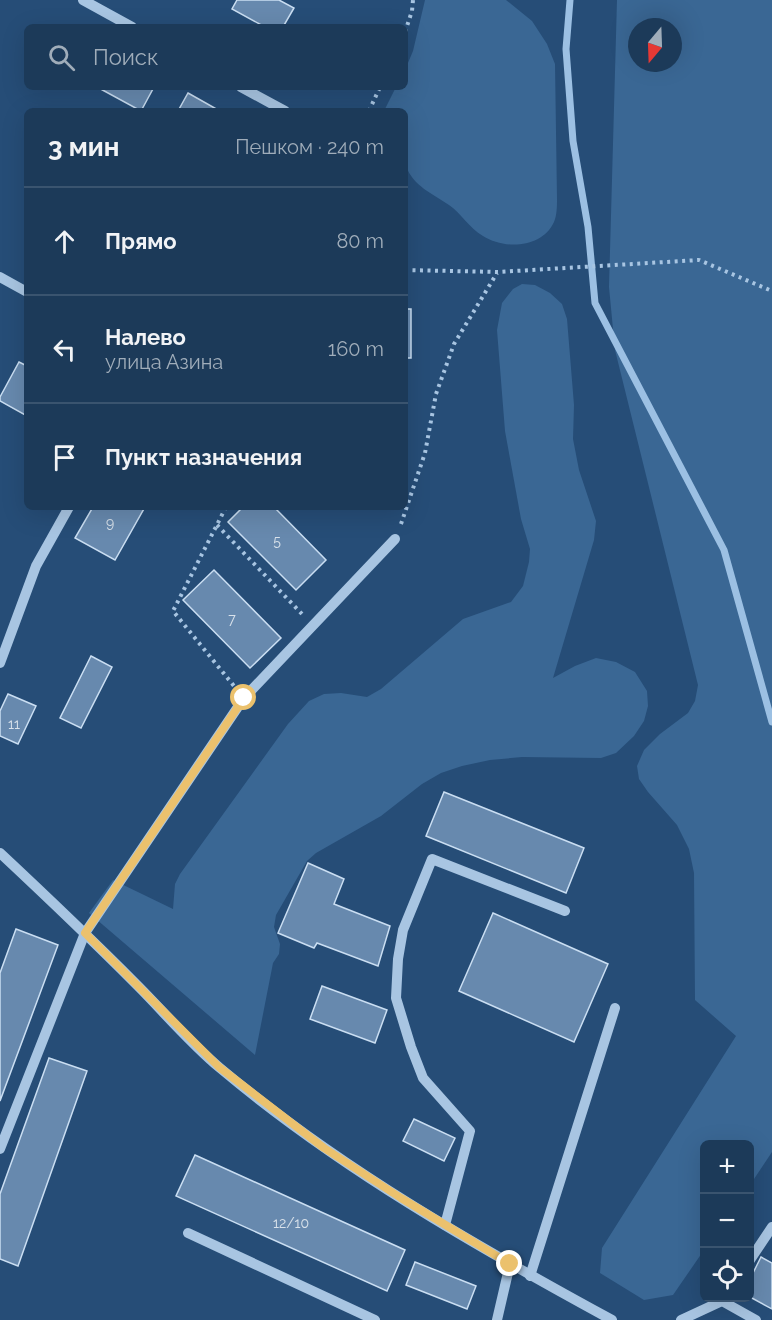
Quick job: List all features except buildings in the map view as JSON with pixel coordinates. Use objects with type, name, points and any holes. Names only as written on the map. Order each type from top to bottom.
[{"type":"street","points":[[83,0],[127,24]]},
{"type":"street","points":[[246,90],[280,108]]},
{"type":"street","points":[[0,277],[24,290]]},
{"type":"street","points":[[0,663],[36,566],[67,510]]},
{"type":"street","points":[[0,1149],[85,933],[244,698],[395,539]]},
{"type":"street","points":[[0,853],[85,933],[219,1067],[324,1148],[401,1198],[530,1276],[612,1320]]},
{"type":"street","points":[[445,1225],[470,1131],[423,1078],[411,1047],[396,998],[398,959],[403,930],[432,859],[565,911]]},
{"type":"street","points":[[530,1276],[615,1008]]},
{"type":"street","points":[[754,1254],[772,1227]]},
{"type":"street","points":[[188,1233],[375,1320]]},
{"type":"street","points":[[497,1320],[510,1264]]},
{"type":"street","points":[[681,1320],[717,1302]]},
{"type":"street","points":[[729,1302],[756,1320]]},
{"type":"path","points":[[408,24],[413,0]]},
{"type":"path","points":[[370,108],[379,90]]},
{"type":"path","points":[[408,270],[498,272],[699,260],[772,291]]},
{"type":"path","points":[[408,503],[425,453],[436,394],[454,344],[498,272]]},
{"type":"path","points":[[224,510],[173,611],[244,698]]},
{"type":"path","points":[[395,539],[406,510]]},
{"type":"path","points":[[217,525],[313,625]]},
{"type":"shaded area","points":[[425,0],[506,0],[532,21],[547,44],[555,64],[557,210],[554,222],[541,237],[532,242],[512,245],[483,236],[454,209],[413,179],[408,171],[408,108],[386,108],[394,90],[408,90],[408,63]]},
{"type":"shaded area","points":[[617,0],[772,0],[772,1152],[754,1179],[754,1140],[700,1140],[700,1256],[673,1295],[644,1300],[600,1273],[602,1248],[736,1036],[695,1000],[694,873],[689,849],[677,825],[639,779],[637,766],[644,750],[660,734],[688,713],[695,701],[698,685],[615,350],[609,287]]},
{"type":"shaded area","points":[[522,284],[535,285],[550,293],[562,304],[567,319],[574,405],[573,439],[579,470],[596,521],[594,540],[553,678],[596,658],[616,662],[635,672],[647,691],[648,706],[644,721],[634,736],[616,753],[601,758],[522,757],[490,760],[441,773],[422,784],[381,816],[316,853],[307,861],[276,915],[274,927],[280,944],[279,954],[273,963],[255,1055],[89,913],[113,880],[173,909],[175,884],[180,874],[288,724],[309,701],[324,694],[341,693],[367,697],[381,689],[463,619],[511,602],[523,586],[530,549],[521,519],[505,431],[497,330],[502,303],[513,289]]},
{"type":"waterway","points":[[570,0],[566,49],[573,141],[588,227],[595,303],[724,550],[772,722]]},
{"type":"route","points":[[244,698],[85,933],[219,1067],[324,1148],[510,1264]]}]
